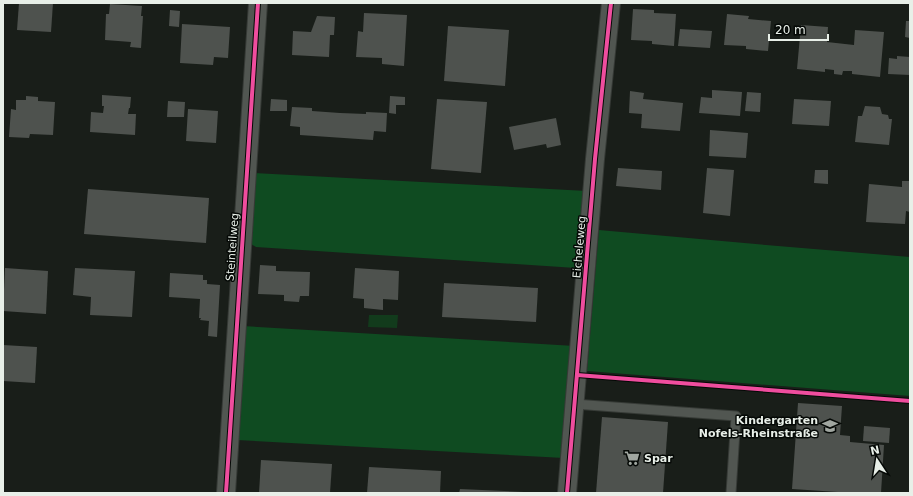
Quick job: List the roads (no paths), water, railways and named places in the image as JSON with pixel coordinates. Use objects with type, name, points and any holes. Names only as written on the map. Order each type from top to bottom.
[{"type":"street","name":"Steinteilweg","points":[[226,493],[258,3]]},
{"type":"street","name":"Eicheleweg","points":[[567,493],[595,160],[611,3]]},
{"type":"lane","points":[[574,404],[736,416],[731,493]]},
{"type":"place","name":"Kindergarten Nofels-Rheinstraße","points":[[830,426]]},
{"type":"place","name":"Spar","points":[[632,458]]}]
